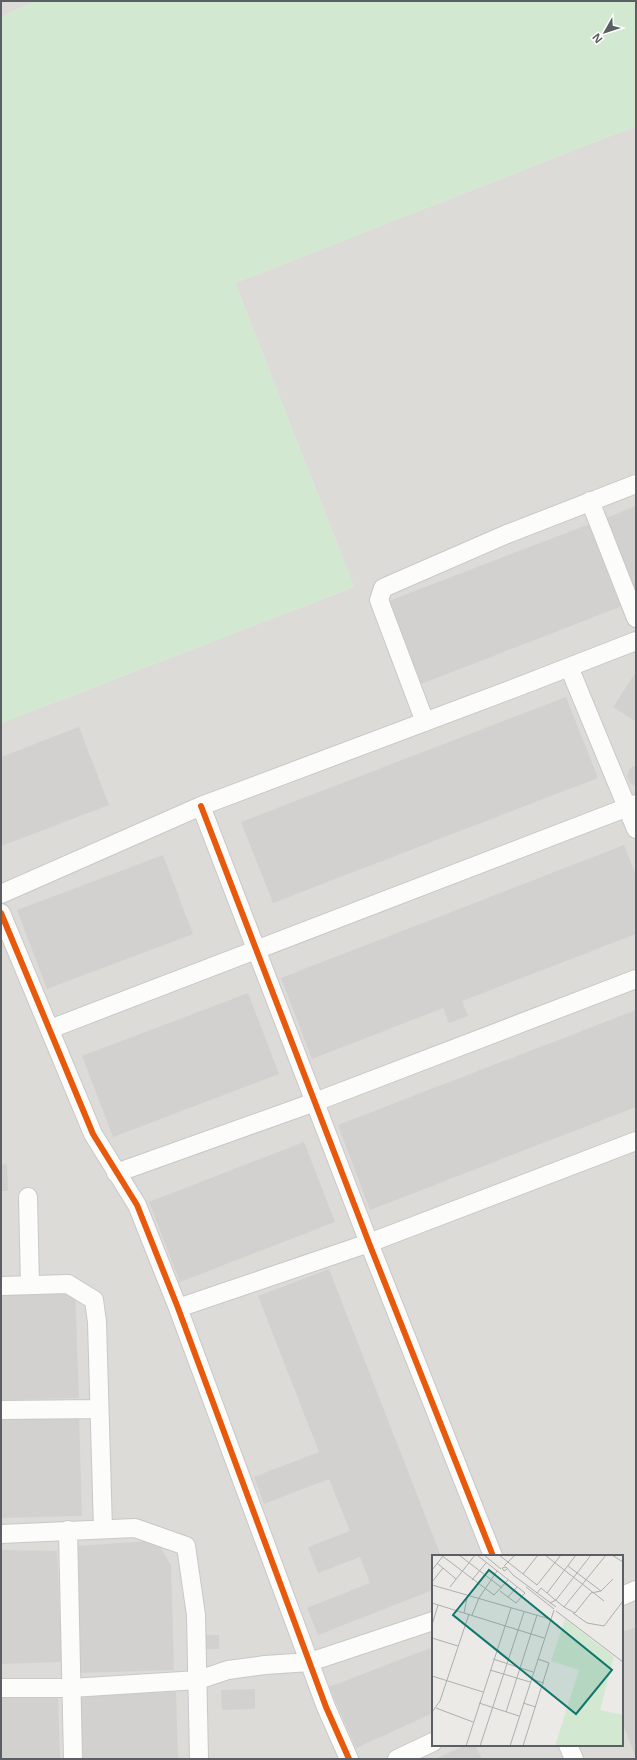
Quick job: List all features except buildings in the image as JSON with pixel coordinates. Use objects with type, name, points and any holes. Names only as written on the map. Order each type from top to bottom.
[{"type":"street","points":[[425,722],[379,600],[383,588],[508,534],[636,484]]},
{"type":"street","points":[[590,502],[636,618]]},
{"type":"street","points":[[1,894],[201,806],[425,722],[636,640]]},
{"type":"street","points":[[569,667],[632,805],[636,829]]},
{"type":"street","points":[[50,1029],[632,805]]},
{"type":"street","points":[[201,806],[369,1243],[493,1555]]},
{"type":"street","points":[[1,913],[93,1134],[137,1205],[178,1308],[326,1708],[349,1759]]},
{"type":"street","points":[[116,1173],[315,1102],[636,979]]},
{"type":"street","points":[[178,1308],[369,1243],[636,1141]]},
{"type":"street","points":[[28,1197],[30,1285]]},
{"type":"street","points":[[1,1286],[68,1284],[94,1300],[96,1322],[102,1529]]},
{"type":"street","points":[[1,1410],[99,1409]]},
{"type":"street","points":[[1,1534],[136,1528],[186,1546],[196,1615],[200,1759]]},
{"type":"street","points":[[68,1530],[73,1759]]},
{"type":"street","points":[[623,1596],[636,1590]]},
{"type":"street","points":[[1,1688],[71,1688],[198,1680],[228,1670],[265,1665],[310,1662],[432,1621]]},
{"type":"street","points":[[397,1759],[432,1742]]},
{"type":"street","points":[[568,1746],[574,1759]]},
{"type":"shaded area","points":[[1,1],[35,1],[1,17]]},
{"type":"shaded area","points":[[636,126],[636,1759],[1,1759],[1,723],[354,587],[235,283]]},
{"type":"green space","points":[[35,1],[636,1],[636,126],[235,283],[354,587],[1,723],[1,17]]},
{"type":"cycle path","points":[[201,806],[369,1243],[493,1555]]},
{"type":"cycle path","points":[[1,913],[93,1134],[137,1205],[178,1308],[326,1707],[349,1759]]}]
